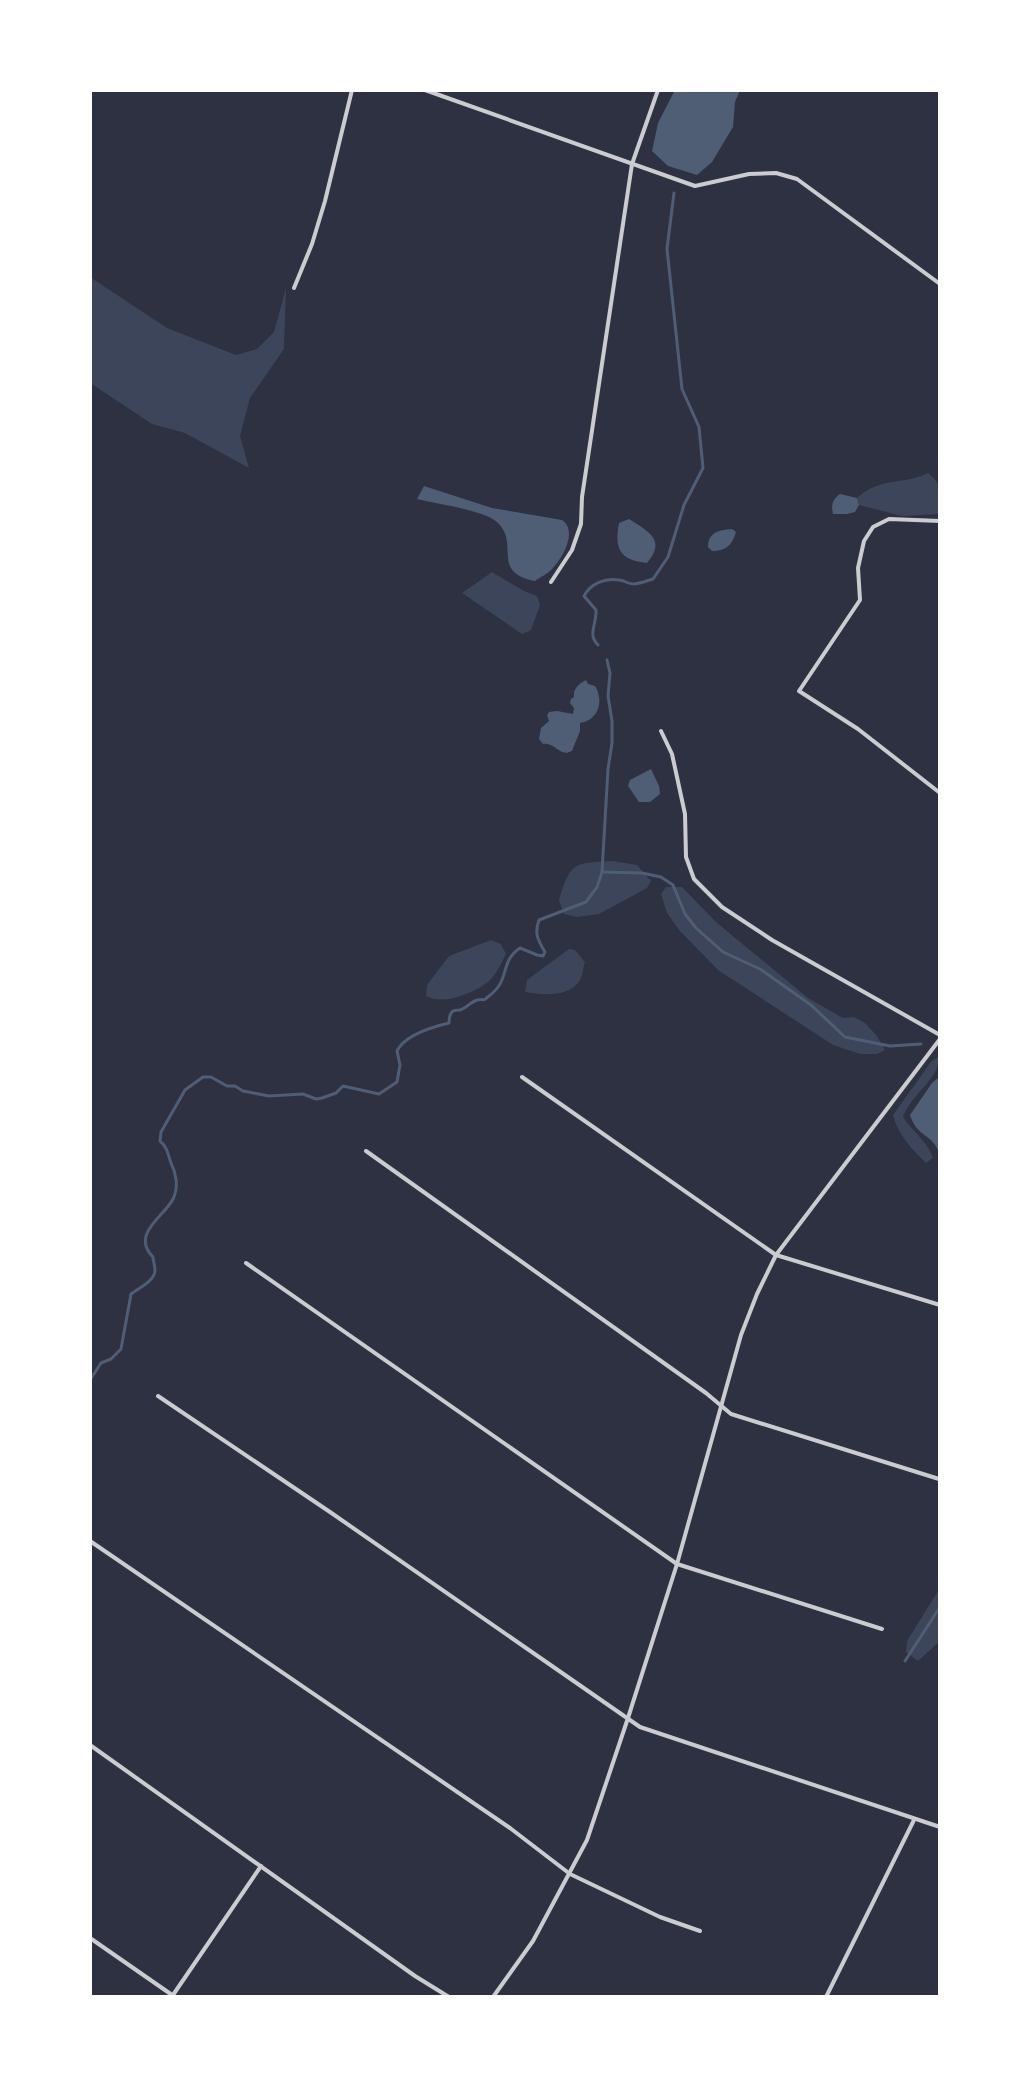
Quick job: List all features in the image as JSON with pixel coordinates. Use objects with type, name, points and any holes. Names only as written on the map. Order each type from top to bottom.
[{"type":"street","points":[[294,288],[325,201],[352,90]]},
{"type":"street","points":[[425,90],[695,186],[749,174],[776,173],[797,179],[940,284]]},
{"type":"street","points":[[551,582],[572,550],[581,524],[582,497],[632,164],[658,90]]},
{"type":"street","points":[[940,521],[889,519],[873,527],[864,541],[858,568],[860,600],[799,691],[858,729],[940,793]]},
{"type":"street","points":[[493,1997],[533,1941],[587,1840],[677,1564],[720,1405],[757,1294],[776,1255],[940,1037],[772,940],[722,907],[694,879],[686,857],[685,814],[671,749],[661,731]]},
{"type":"street","points":[[522,1077],[776,1255],[940,1305]]},
{"type":"street","points":[[366,1151],[706,1393],[731,1414],[939,1479]]},
{"type":"street","points":[[246,1263],[677,1564],[882,1629]]},
{"type":"street","points":[[158,1396],[640,1727],[940,1827]]},
{"type":"street","points":[[90,1541],[510,1828],[570,1874],[660,1917],[700,1931]]},
{"type":"street","points":[[90,1745],[449,1997]]},
{"type":"street","points":[[826,1997],[914,1820]]},
{"type":"street","points":[[90,1938],[174,1996],[261,1866]]},
{"type":"shaded area","points":[[675,90],[740,90],[735,102],[733,127],[712,162],[697,175],[668,166],[652,151],[658,123]]},
{"type":"shaded area","points":[[90,277],[167,328],[236,355],[257,349],[274,332],[286,288],[284,349],[250,398],[240,436],[249,468],[185,433],[152,424],[90,383]]},
{"type":"shaded area","points":[[928,473],[939,487],[940,514],[902,516],[859,505],[857,498],[876,486]]},
{"type":"shaded area","points":[[424,486],[492,508],[562,520],[569,531],[564,552],[550,571],[535,581],[522,577],[510,565],[507,541],[499,524],[473,511],[417,499]]},
{"type":"shaded area","points":[[840,494],[857,498],[859,505],[855,512],[833,514],[833,503]]},
{"type":"shaded area","points":[[629,519],[653,537],[655,548],[647,563],[631,559],[621,552],[617,540],[619,523]]},
{"type":"shaded area","points":[[732,529],[736,532],[727,547],[712,551],[708,547],[715,533]]},
{"type":"shaded area","points":[[492,572],[537,596],[540,605],[531,630],[522,634],[462,593]]},
{"type":"shaded area","points":[[586,680],[595,686],[599,704],[592,718],[580,723],[572,751],[564,753],[543,744],[539,739],[541,728],[549,721],[549,712],[573,714],[574,708],[570,703],[574,691]]},
{"type":"shaded area","points":[[651,769],[660,794],[650,802],[639,802],[628,786],[630,780]]},
{"type":"shaded area","points":[[613,861],[637,865],[651,881],[647,888],[599,914],[577,917],[564,914],[559,900],[571,871],[590,862]]},
{"type":"shaded area","points":[[666,887],[682,887],[716,922],[808,998],[843,1018],[854,1017],[865,1023],[885,1050],[877,1054],[860,1054],[833,1045],[718,970],[667,913],[661,894]]},
{"type":"shaded area","points":[[491,940],[501,944],[506,954],[488,982],[449,999],[426,996],[427,985],[449,956]]},
{"type":"shaded area","points":[[569,949],[575,950],[585,962],[581,978],[575,986],[555,994],[525,992],[527,980]]},
{"type":"shaded area","points":[[940,1055],[935,1072],[903,1117],[931,1152],[933,1158],[926,1163],[902,1135],[893,1115],[931,1062]]},
{"type":"shaded area","points":[[940,1076],[940,1155],[910,1115]]},
{"type":"shaded area","points":[[940,1588],[940,1641],[918,1661],[906,1652],[907,1641]]},
{"type":"waterway","points":[[598,645],[593,633],[596,610],[584,596],[590,588],[604,581],[619,580],[633,584],[653,579],[668,557],[684,505],[703,468],[699,427],[682,389],[667,249],[674,193]]},
{"type":"waterway","points":[[90,1380],[101,1363],[111,1359],[121,1349],[131,1294],[154,1274],[153,1257],[145,1241],[151,1226],[173,1199],[176,1185],[168,1154],[160,1141],[161,1132],[185,1090],[203,1077],[211,1077],[227,1086],[269,1096],[303,1094],[316,1099],[336,1093],[343,1086],[379,1094],[397,1082],[400,1065],[397,1051],[406,1040],[449,1023],[453,1011],[489,996],[500,984],[509,959],[520,948],[543,956],[545,952],[537,933],[539,920],[586,902],[597,887],[602,872],[612,743],[607,660]]},
{"type":"waterway","points":[[602,872],[642,873],[661,877],[673,885],[685,914],[723,952],[760,969],[811,1005],[845,1037],[890,1046],[921,1044]]},
{"type":"waterway","points":[[905,1661],[940,1607]]}]
